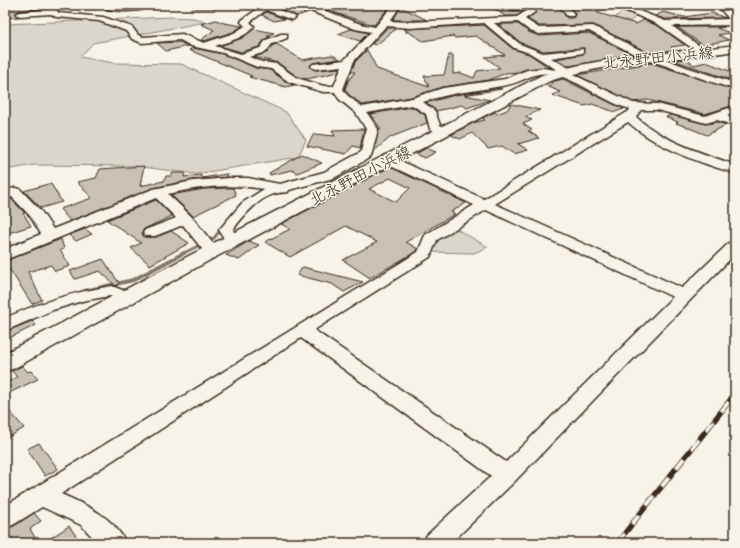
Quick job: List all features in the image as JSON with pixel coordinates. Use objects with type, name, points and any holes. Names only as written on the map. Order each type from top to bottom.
[{"type":"main road","name":"北永野田小浜線","points":[[5,363],[124,297],[206,246],[232,240],[524,89],[564,72],[606,62],[735,48]]},
{"type":"street","points":[[103,5],[124,9],[148,5]]},
{"type":"street","points":[[196,5],[237,5]]},
{"type":"street","points":[[300,5],[358,27],[521,20],[531,12],[528,6],[498,8]]},
{"type":"street","points":[[338,89],[349,62],[381,26],[397,5]]},
{"type":"street","points":[[563,5],[570,14]]},
{"type":"street","points":[[721,5],[735,21]]},
{"type":"street","points":[[203,47],[229,39],[247,29],[250,26],[246,22],[264,9],[262,6],[292,17]]},
{"type":"street","points":[[615,16],[623,6],[664,24],[702,52]]},
{"type":"street","points":[[20,14],[54,8],[56,15],[100,19],[111,22],[129,29],[135,37],[142,40],[168,37],[182,38],[203,47],[226,51],[260,65],[274,66],[293,80],[323,89],[338,89]]},
{"type":"street","points":[[521,20],[539,32],[590,28],[674,67],[735,86]]},
{"type":"street","points":[[664,24],[692,24],[715,20],[735,21]]},
{"type":"street","points":[[486,21],[517,46],[533,51],[564,72],[631,106],[637,126],[657,139],[735,169]]},
{"type":"street","points":[[240,57],[263,50],[269,42],[284,36]]},
{"type":"street","points":[[505,47],[517,46]]},
{"type":"street","points":[[542,56],[580,51]]},
{"type":"street","points":[[316,66],[349,62]]},
{"type":"street","points":[[360,111],[414,101],[443,91],[507,82],[527,73],[543,71],[564,72]]},
{"type":"street","points":[[507,82],[524,89]]},
{"type":"street","points":[[232,240],[226,230],[232,221],[262,196],[272,190],[343,169],[367,154],[372,129],[360,111],[343,97],[338,89]]},
{"type":"street","points":[[414,101],[432,113],[434,117],[434,127],[444,131]]},
{"type":"street","points":[[5,518],[425,254],[430,238],[632,111],[657,107],[706,120],[735,109]]},
{"type":"street","points":[[718,116],[735,123]]},
{"type":"street","points":[[388,160],[685,296]]},
{"type":"street","points":[[343,169],[359,175]]},
{"type":"street","points":[[5,255],[140,198],[158,192],[185,186],[233,182],[280,188]]},
{"type":"street","points":[[5,194],[15,192],[36,214],[50,237]]},
{"type":"street","points":[[158,192],[186,219],[206,246]]},
{"type":"street","points":[[150,233],[186,219]]},
{"type":"street","points":[[435,543],[507,475],[735,245]]},
{"type":"street","points":[[5,325],[47,306],[80,296],[112,291],[124,297]]},
{"type":"street","points":[[302,330],[507,475]]},
{"type":"street","points":[[42,496],[89,518],[114,543]]},
{"type":"shaded area","points":[[623,10],[637,15],[631,21],[614,19]]},
{"type":"shaded area","points":[[172,17],[194,18],[206,22],[93,43],[80,57],[114,63],[181,64],[286,112],[306,140],[298,157],[196,174],[135,166],[34,165],[5,170],[5,24]]},
{"type":"shaded area","points":[[453,227],[488,247],[474,253],[429,252],[434,238]]},
{"type":"building","points":[[5,5],[49,5],[49,8],[19,11],[15,13],[19,17],[7,18]]},
{"type":"building","points":[[295,5],[309,12],[297,16],[277,8]]},
{"type":"building","points":[[310,5],[391,5],[374,25]]},
{"type":"building","points":[[533,5],[558,5],[567,18],[573,18],[575,15],[569,5],[580,5],[584,8],[592,8],[598,13],[636,24],[644,20],[658,26],[685,45],[671,47],[675,50],[649,53],[594,25],[539,26],[528,19],[536,12]]},
{"type":"building","points":[[401,7],[427,20],[393,20]]},
{"type":"building","points":[[266,12],[285,19],[274,21],[262,15]]},
{"type":"building","points":[[499,12],[523,12],[517,16],[505,16]]},
{"type":"building","points":[[663,12],[684,17],[712,13],[726,18],[665,19],[655,16]]},
{"type":"building","points":[[216,20],[242,26],[233,32],[204,41],[201,40],[214,30],[201,24]]},
{"type":"building","points":[[498,24],[518,24],[529,32],[539,36],[589,33],[633,55],[569,66],[556,59],[583,54],[584,48],[543,51],[521,43]]},
{"type":"building","points":[[484,25],[513,49],[529,54],[550,68],[527,69],[518,72],[506,73],[489,80],[443,87],[412,97],[362,105],[348,94],[345,89],[348,81],[355,72],[351,72],[355,62],[367,50],[377,69],[429,87],[424,76],[444,75],[449,55],[453,55],[453,74],[461,73],[474,78],[477,71],[500,68],[485,57],[505,55],[476,36],[455,38],[453,36],[423,41],[404,29]]},
{"type":"building","points":[[677,27],[725,27],[717,28],[730,33],[718,35],[729,40],[703,45]]},
{"type":"building","points":[[387,28],[397,28],[376,45],[372,44]]},
{"type":"building","points":[[254,29],[274,33],[267,36],[270,37],[265,39],[259,47],[241,52],[220,46],[242,38]]},
{"type":"building","points":[[351,29],[368,33],[360,41],[338,34]]},
{"type":"building","points":[[180,42],[188,46],[166,51],[157,43]]},
{"type":"building","points":[[277,44],[302,60],[332,55],[340,59],[313,63],[310,66],[316,70],[340,68],[338,72],[307,79],[298,77],[278,63],[254,57],[266,53],[273,45]]},
{"type":"building","points":[[193,48],[223,54],[256,68],[270,70],[288,83],[294,85],[286,87],[249,77],[252,76],[189,50]]},
{"type":"building","points":[[686,59],[694,65],[706,62],[735,73],[735,81],[673,60]]},
{"type":"building","points":[[651,63],[735,90],[735,105],[705,114],[648,100],[633,102],[577,75]]},
{"type":"building","points":[[563,79],[624,109],[615,112],[592,104],[584,106],[552,95],[560,92],[547,86],[552,84],[551,82]]},
{"type":"building","points":[[500,88],[502,89],[464,95],[490,100],[467,108],[462,105],[436,111],[426,103],[455,95]]},
{"type":"building","points":[[511,104],[540,110],[525,117],[532,120],[523,124],[532,130],[528,131],[539,138],[518,144],[528,150],[514,154],[502,146],[488,149],[472,133],[460,139],[451,135],[473,123],[485,120],[482,118],[495,112],[497,114],[507,110]]},
{"type":"building","points":[[412,107],[425,115],[427,123],[391,137],[374,151],[379,129],[381,129],[370,114]]},
{"type":"building","points":[[671,115],[706,124],[717,122],[726,125],[707,135],[676,123],[678,122],[666,117]]},
{"type":"building","points":[[364,129],[360,148],[353,146],[346,154],[307,146],[314,134],[335,136],[332,130]]},
{"type":"building","points":[[426,148],[436,152],[425,158],[416,154]]},
{"type":"building","points":[[302,154],[322,163],[297,173],[292,170],[270,175],[269,173]]},
{"type":"building","points":[[144,166],[140,186],[164,181],[166,176],[171,176],[172,173],[185,173],[184,177],[201,175],[202,178],[227,174],[228,177],[193,180],[153,188],[70,221],[60,209],[92,198],[77,182],[96,178],[100,169]]},
{"type":"building","points":[[390,167],[466,203],[451,212],[455,214],[406,242],[418,249],[370,278],[343,260],[377,242],[346,226],[290,257],[265,242],[290,229],[281,224]],"holes":[[[390,178],[410,188],[396,202],[369,189]]]},
{"type":"building","points":[[51,184],[62,202],[41,208],[24,191]]},
{"type":"building","points":[[233,188],[236,195],[193,216],[171,195],[204,189]]},
{"type":"building","points":[[5,199],[11,199],[25,213],[23,213],[31,226],[5,234]]},
{"type":"building","points":[[156,200],[172,216],[144,229],[142,232],[144,237],[156,237],[171,231],[189,243],[150,265],[131,248],[141,243],[107,220]]},
{"type":"building","points":[[85,229],[92,234],[76,241],[69,235]]},
{"type":"building","points":[[61,239],[64,249],[60,250],[70,266],[55,271],[51,265],[28,272],[42,300],[32,304],[10,270],[5,272],[5,261]]},
{"type":"building","points":[[249,241],[259,245],[239,260],[226,255]]},
{"type":"building","points":[[103,259],[119,283],[116,286],[100,271],[75,279],[70,271]]},
{"type":"building","points":[[303,267],[363,282],[344,292],[332,284],[297,275]]},
{"type":"building","points":[[32,321],[36,325],[5,340],[5,332]]},
{"type":"building","points":[[22,366],[28,372],[31,371],[38,379],[5,395],[5,383],[17,377],[12,371]]},
{"type":"building","points":[[5,406],[24,428],[5,439]]},
{"type":"building","points":[[39,443],[58,469],[45,476],[27,449]]},
{"type":"building","points":[[34,513],[41,521],[30,529],[38,543],[15,543],[5,529],[14,526]]},
{"type":"building","points":[[69,526],[81,543],[43,543]]},
{"type":"waterway","points":[[631,6],[635,5]]},
{"type":"waterway","points":[[592,12],[614,7]]},
{"type":"waterway","points":[[727,9],[725,7],[735,8]]},
{"type":"waterway","points":[[406,32],[428,26]]},
{"type":"waterway","points":[[349,55],[361,43]]},
{"type":"waterway","points":[[334,86],[343,66]]},
{"type":"waterway","points":[[333,92],[341,100]]},
{"type":"waterway","points":[[184,253],[214,238],[222,228]]},
{"type":"waterway","points":[[85,291],[133,280],[184,253]]},
{"type":"railway","points":[[617,543],[735,394]]}]
